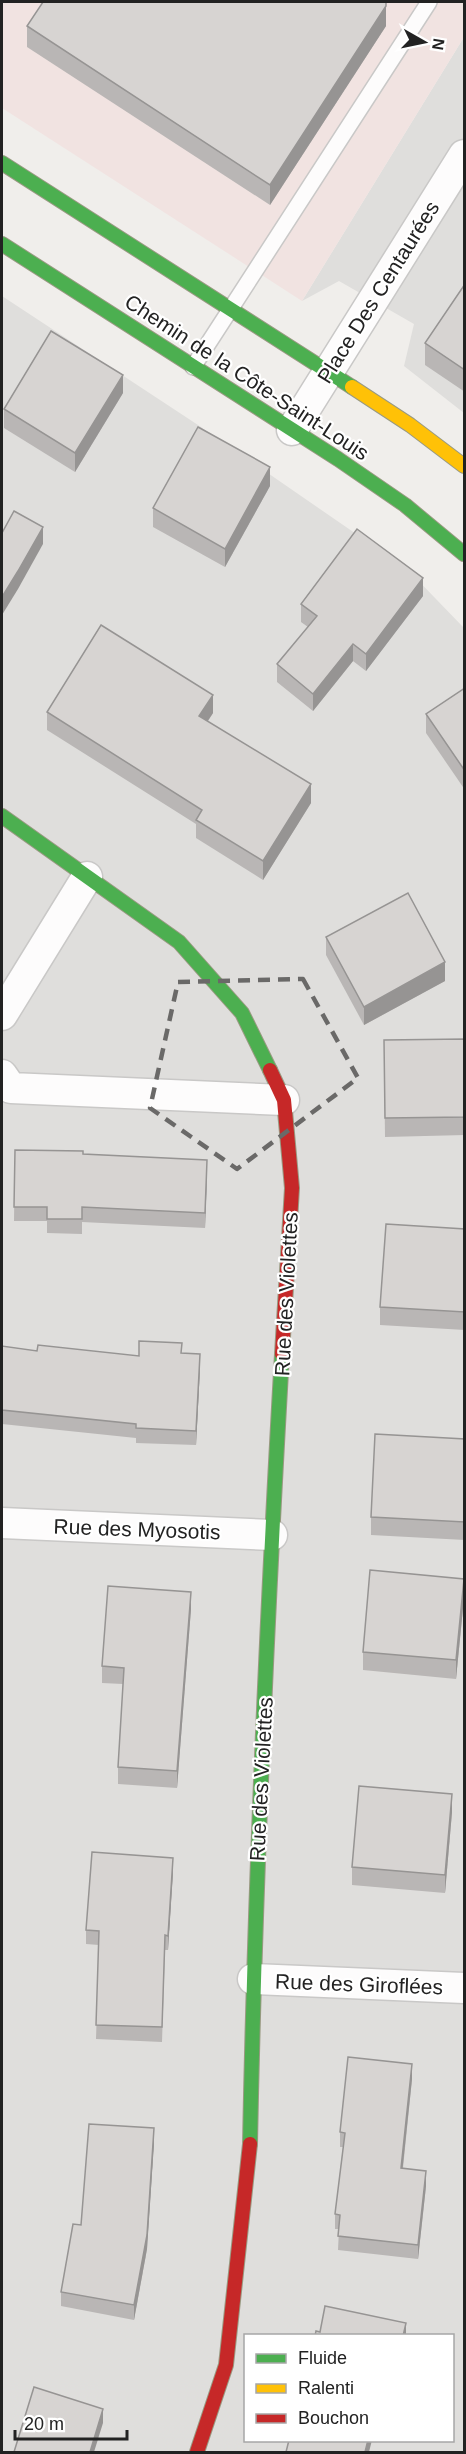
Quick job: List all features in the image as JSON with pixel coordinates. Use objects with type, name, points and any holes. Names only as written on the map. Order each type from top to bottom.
[{"type":"street","name":"Place Des Centaurées","points":[[292,430],[465,155]]},
{"type":"street","points":[[2,163],[328,371],[465,466]]},
{"type":"street","name":"Chemin de la Côte-Saint-Louis","points":[[2,244],[405,505],[465,554]]},
{"type":"street","name":"Rue des Violettes","points":[[2,816],[179,942],[242,1013],[284,1100],[292,1188],[272,1534],[253,1979],[250,2157],[226,2365],[197,2452]]},
{"type":"street","points":[[2,1015],[87,877]]},
{"type":"street","points":[[2,1075],[11,1088],[284,1100]]},
{"type":"street","name":"Rue des Myosotis","points":[[2,1523],[272,1534]]},
{"type":"street","name":"Rue des Giroflées","points":[[253,1979],[465,1988]]},
{"type":"lane","points":[[193,367],[429,2]]},
{"type":"highlighted area","points":[[303,979],[358,1078],[237,1169],[150,1108],[178,982]]},
{"type":"shaded area","points":[[2,2],[464,2],[464,37],[302,301],[2,108]]},
{"type":"shaded area","points":[[464,37],[464,413],[404,366],[414,324],[339,281],[302,301]]},
{"type":"shaded area","points":[[2,296],[198,425],[407,569],[464,628],[464,2452],[2,2452]]},
{"type":"building","points":[[43,2],[386,2],[386,6],[270,185],[27,26]]},
{"type":"building","points":[[465,284],[465,370],[425,343]]},
{"type":"building","points":[[51,331],[123,375],[75,453],[4,409]]},
{"type":"building","points":[[198,427],[270,467],[225,549],[153,508]]},
{"type":"building","points":[[14,511],[43,527],[2,597],[2,533]]},
{"type":"building","points":[[357,529],[423,578],[366,654],[353,644],[313,694],[277,664],[317,616],[301,604]]},
{"type":"building","points":[[101,625],[213,695],[199,716],[311,784],[263,861],[196,820],[202,810],[47,712]]},
{"type":"building","points":[[465,688],[465,771],[426,714]]},
{"type":"building","points":[[408,893],[445,962],[364,1007],[326,937]]},
{"type":"building","points":[[465,1039],[465,1117],[385,1118],[384,1040]]},
{"type":"building","points":[[15,1150],[83,1151],[83,1154],[207,1160],[205,1213],[82,1207],[82,1219],[47,1219],[47,1207],[14,1207]]},
{"type":"building","points":[[386,1224],[465,1229],[465,1312],[380,1307]]},
{"type":"building","points":[[139,1341],[182,1343],[181,1353],[200,1354],[196,1431],[136,1428],[136,1424],[2,1410],[2,1346],[37,1351],[38,1345],[139,1356]]},
{"type":"building","points":[[375,1434],[465,1439],[465,1522],[371,1517]]},
{"type":"building","points":[[370,1570],[464,1579],[456,1660],[363,1652]]},
{"type":"building","points":[[108,1586],[191,1592],[177,1771],[118,1767],[124,1668],[102,1666]]},
{"type":"building","points":[[359,1786],[452,1794],[445,1875],[352,1867]]},
{"type":"building","points":[[92,1852],[173,1858],[168,1936],[165,1935],[162,2027],[96,2025],[99,1931],[86,1930]]},
{"type":"building","points":[[348,2057],[412,2064],[401,2168],[426,2171],[418,2245],[338,2236],[340,2215],[335,2214],[345,2133],[340,2132]]},
{"type":"building","points":[[89,2124],[154,2128],[147,2235],[134,2305],[61,2292],[73,2224],[81,2225]]},
{"type":"building","points":[[325,2306],[406,2323],[403,2334],[315,2334],[316,2331],[320,2332]]},
{"type":"building","points":[[34,2387],[103,2409],[90,2452],[14,2452]]},
{"type":"building","points":[[288,2442],[368,2442],[365,2452],[286,2452]]},
{"type":"traffic: fast","points":[[2,163],[352,387]]},
{"type":"traffic: fast","points":[[2,244],[338,459],[405,505],[464,554]]},
{"type":"traffic: fast","points":[[2,816],[179,942],[242,1013],[270,1070]]},
{"type":"traffic: fast","points":[[250,2144],[262,1749],[282,1354]]},
{"type":"traffic: slow","points":[[352,387],[410,425],[464,466]]},
{"type":"traffic: jam","points":[[270,1070],[284,1100],[292,1188],[282,1354]]},
{"type":"traffic: jam","points":[[197,2452],[226,2365],[250,2144]]}]
